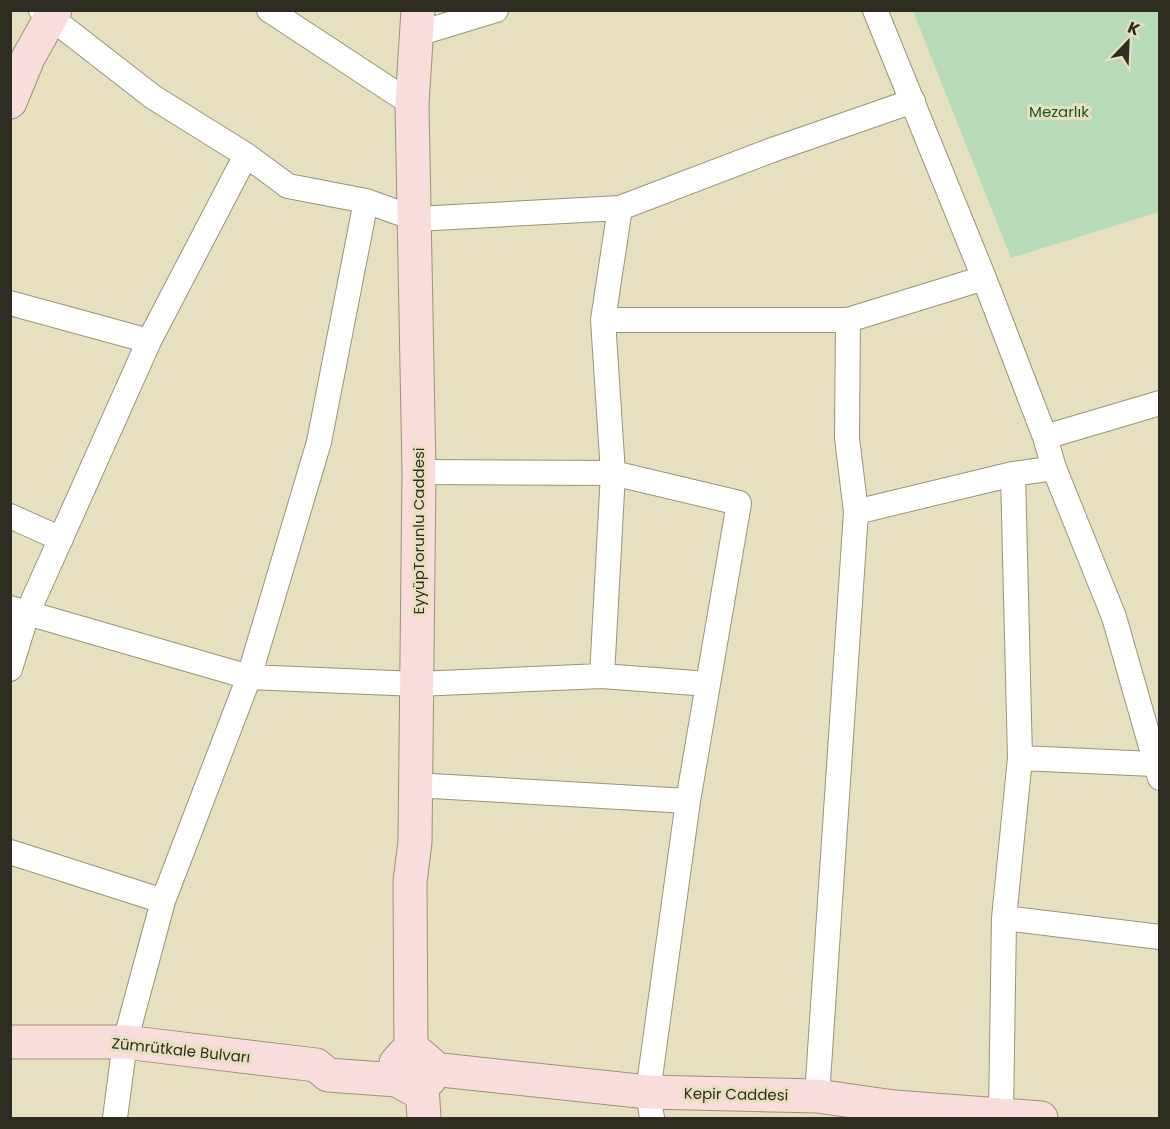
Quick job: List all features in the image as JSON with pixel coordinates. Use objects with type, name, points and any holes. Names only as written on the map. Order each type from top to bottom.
[{"type":"street","points":[[269,10],[412,104]]},
{"type":"street","points":[[418,22],[496,10]]},
{"type":"street","points":[[875,10],[984,278],[1045,437],[1054,468],[1114,617],[1156,757],[1020,758]]},
{"type":"street","points":[[10,102],[48,13],[153,97],[246,155],[288,186],[366,201],[416,219],[620,208],[775,149],[913,101]]},
{"type":"street","name":"EyyüpTorunlu Caddesi","points":[[418,22],[412,104],[416,219],[419,472],[415,842],[410,882],[411,1079],[424,1119]]},
{"type":"street","points":[[10,669],[19,611],[62,539],[149,341],[246,155]]},
{"type":"street","points":[[115,1119],[125,1042],[163,901],[249,677],[319,442],[366,201]]},
{"type":"street","points":[[602,676],[613,473],[603,320],[620,208]]},
{"type":"street","points":[[603,320],[848,320],[984,278]]},
{"type":"street","points":[[10,303],[149,341]]},
{"type":"street","points":[[817,1096],[856,512],[847,438],[848,320]]},
{"type":"street","points":[[1045,437],[1160,403]]},
{"type":"street","points":[[856,512],[1013,474],[1054,468]]},
{"type":"street","points":[[419,472],[613,473],[739,503],[688,801],[650,1105]]},
{"type":"street","points":[[1002,1114],[1004,918],[1020,758],[1013,474]]},
{"type":"street","points":[[10,516],[62,539]]},
{"type":"street","points":[[19,611],[249,677],[417,684],[602,676],[708,684]]},
{"type":"street","points":[[416,785],[688,801]]},
{"type":"street","points":[[10,852],[163,901]]},
{"type":"street","points":[[1004,918],[1160,937]]},
{"type":"street","name":"Zümrütkale Bulvarı","points":[[10,1042],[125,1042],[316,1065],[328,1075],[411,1079]]},
{"type":"street","name":"Kepir Caddesi","points":[[411,1079],[650,1105],[817,1096],[894,1113],[1002,1114],[1041,1119]]},
{"type":"green space","name":"Mezarlık","points":[[913,11],[1159,11],[1159,212],[1011,258]]}]
